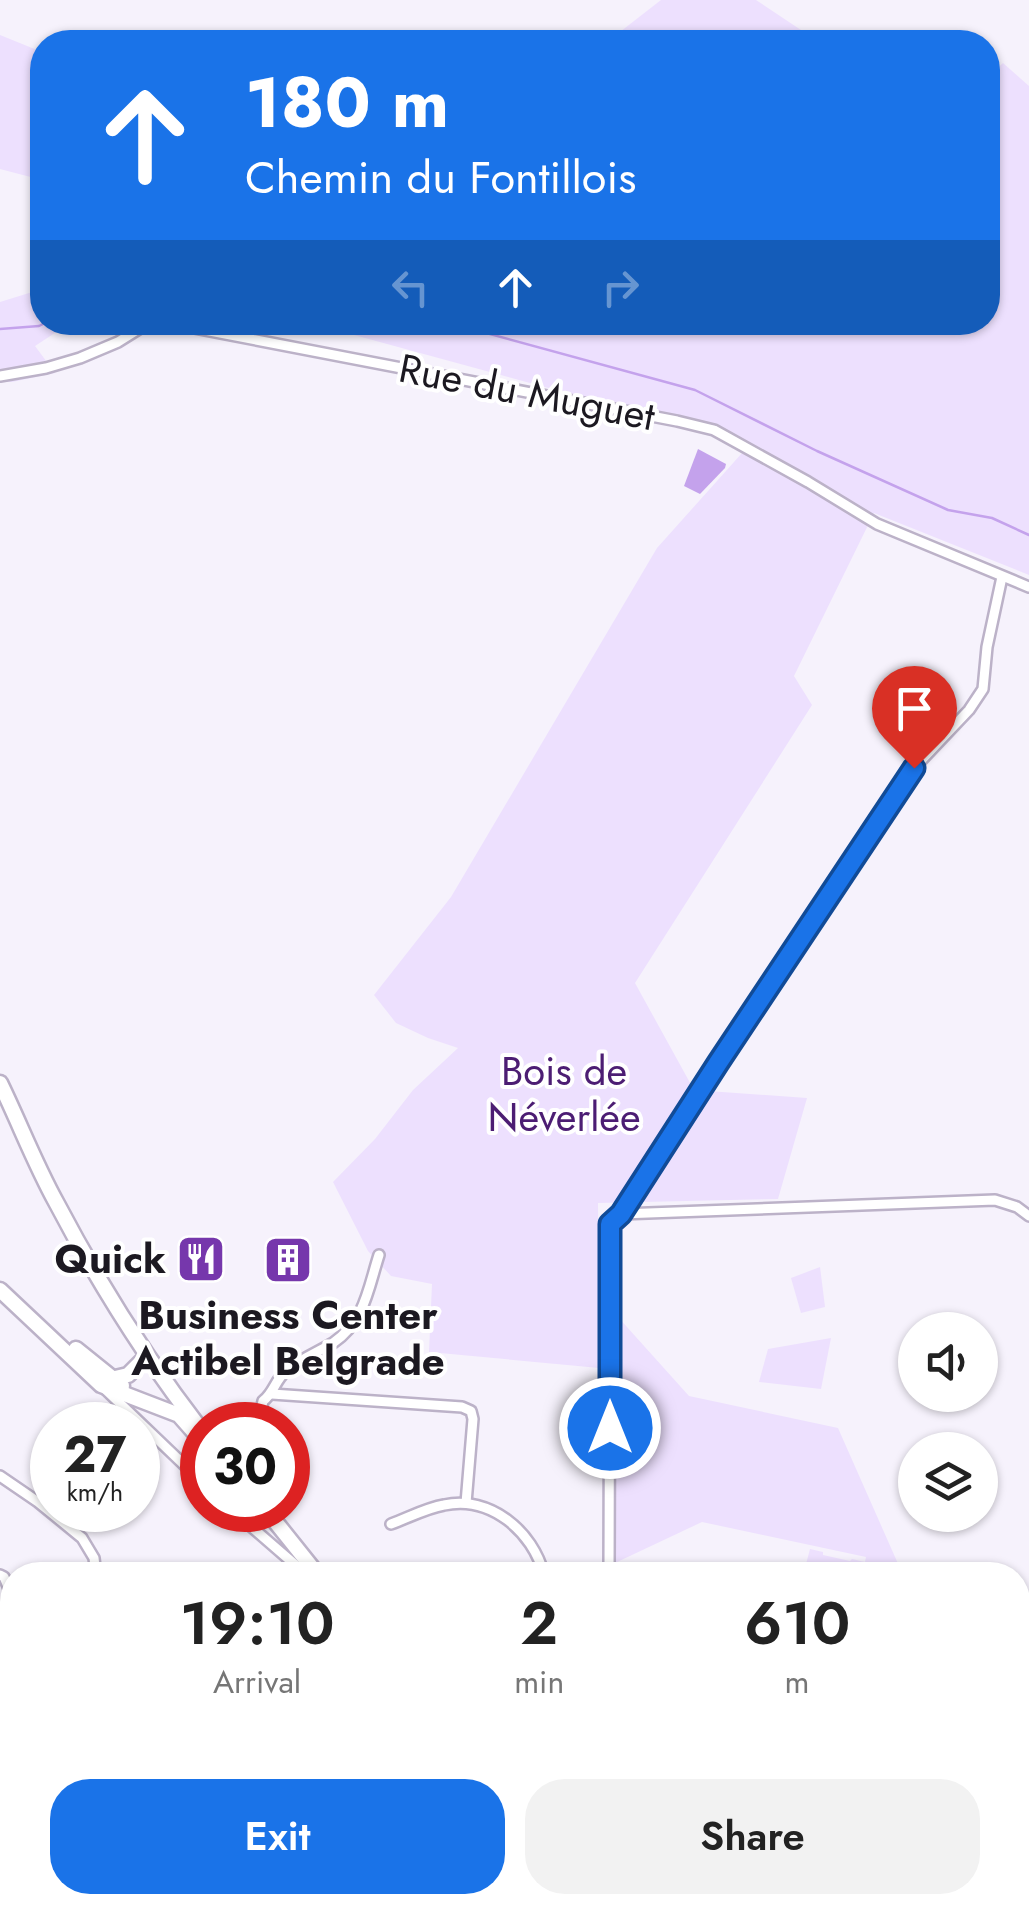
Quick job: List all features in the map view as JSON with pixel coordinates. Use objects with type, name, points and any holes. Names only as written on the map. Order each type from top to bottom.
[{"type":"main road","points":[[0,1083],[55,1201],[147,1356],[181,1402]]},
{"type":"main road","points":[[0,1282],[94,1366],[106,1382],[180,1409]]},
{"type":"main road","points":[[0,1290],[106,1382],[180,1415]]},
{"type":"main road","points":[[106,1382],[128,1375],[147,1356]]},
{"type":"main road","points":[[284,1532],[308,1562]]},
{"type":"street","name":"Rue du Muguet","points":[[0,376],[80,358],[129,335]]},
{"type":"street","name":"Rue du Muguet","points":[[230,335],[714,430],[876,524],[1029,587]]},
{"type":"street","points":[[610,1562],[610,1224],[621,1214],[914,768],[969,710],[983,689],[1002,577]]},
{"type":"street","points":[[621,1214],[995,1200],[1017,1207],[1029,1216]]},
{"type":"street","points":[[262,1402],[272,1394],[284,1372],[351,1328],[369,1290],[379,1255]]},
{"type":"street","points":[[106,1382],[180,1459]]},
{"type":"street","points":[[272,1394],[462,1407],[471,1411],[466,1502]]},
{"type":"street","points":[[0,1476],[82,1538],[94,1562]]},
{"type":"street","points":[[391,1524],[442,1505],[466,1502],[494,1512],[516,1526],[539,1562]]},
{"type":"street","points":[[257,1532],[291,1562]]},
{"type":"green space","points":[[661,0],[756,0],[801,30],[622,30]]},
{"type":"green space","points":[[0,35],[30,47],[30,177],[0,169]]},
{"type":"green space","name":"Bois de Néverlée","points":[[1003,63],[1029,86],[1029,575],[874,513],[794,676],[812,705],[635,983],[694,1090],[807,1098],[778,1199],[598,1203],[599,1368],[429,1352],[432,1284],[391,1276],[368,1251],[333,1182],[375,1139],[413,1090],[458,1048],[396,1023],[374,995],[451,897],[657,548],[751,443],[354,335],[1000,335]]},
{"type":"green space","points":[[30,293],[30,335],[52,335],[35,346],[55,373],[0,382],[0,302]]},
{"type":"green space","points":[[820,1267],[825,1307],[801,1313],[791,1278]]},
{"type":"green space","points":[[618,1317],[689,1396],[838,1428],[897,1562],[865,1562],[866,1557],[702,1522],[615,1562]]},
{"type":"green space","points":[[831,1338],[821,1389],[759,1382],[768,1349]]},
{"type":"green space","points":[[810,1549],[865,1562],[807,1562]]},
{"type":"shaded area","points":[[698,449],[726,464],[700,494],[684,486]]},
{"type":"waterway","points":[[0,329],[30,327]]},
{"type":"waterway","points":[[494,335],[695,390],[948,510],[992,518],[1029,535]]},
{"type":"place","name":"Quick","points":[[201,1259]]},
{"type":"place","name":"Business Center Actibel Belgrade","points":[[288,1260]]},
{"type":"route","points":[[610,1428],[610,1224],[621,1214],[914,768]]}]
